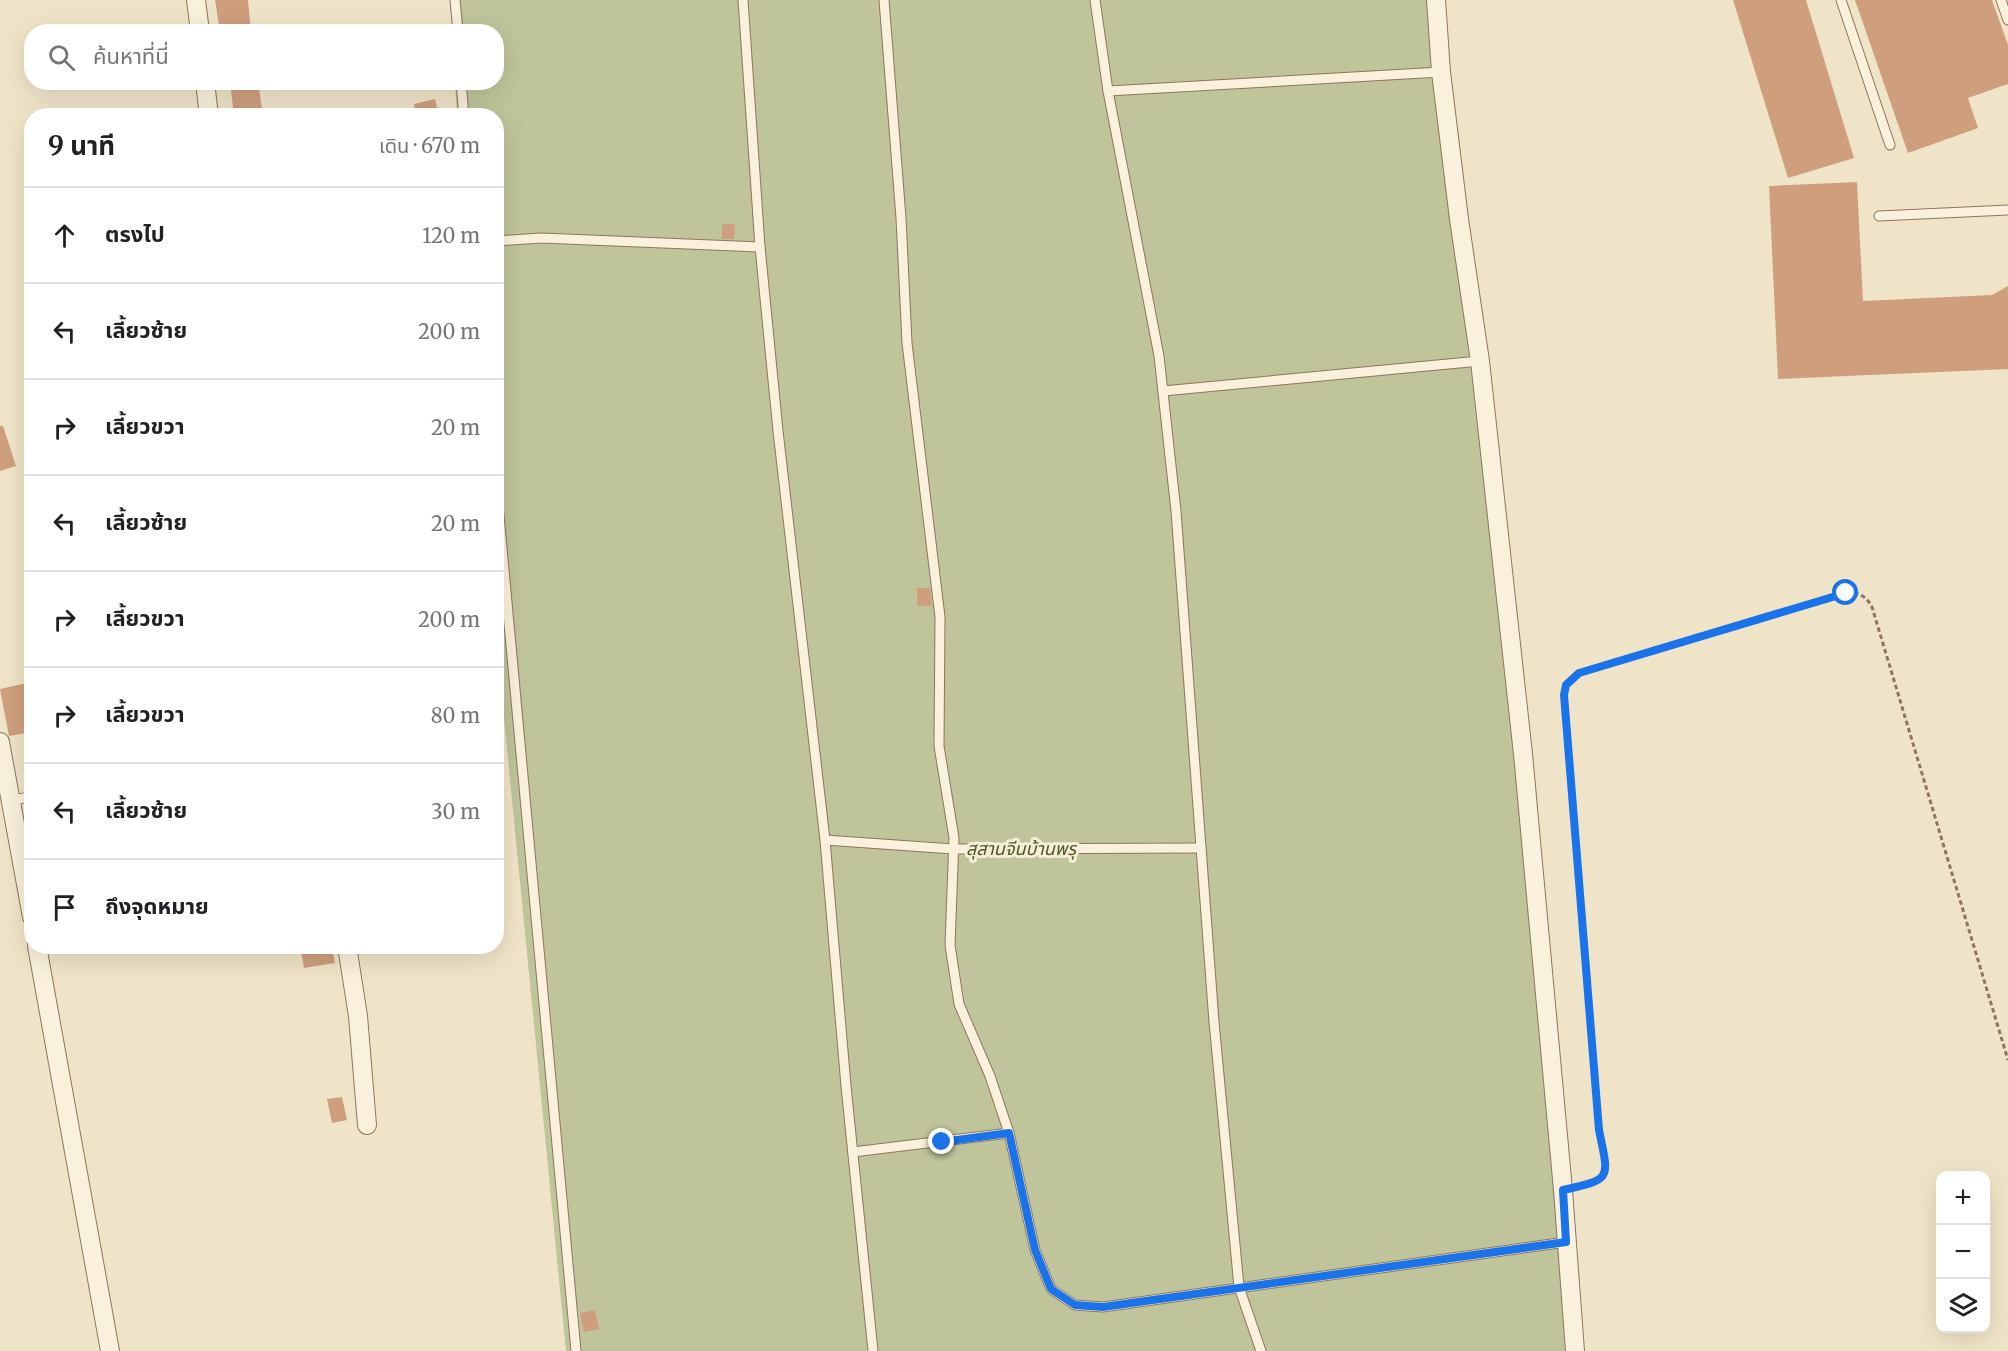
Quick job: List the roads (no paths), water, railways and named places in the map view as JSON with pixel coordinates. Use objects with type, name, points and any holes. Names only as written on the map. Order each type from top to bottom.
[{"type":"street","points":[[196,0],[199,24]]},
{"type":"street","points":[[1436,0],[1441,72],[1459,219],[1480,361],[1523,754],[1563,1190],[1575,1351]]},
{"type":"street","points":[[206,90],[208,108]]},
{"type":"street","points":[[0,742],[24,875]]},
{"type":"street","points":[[38,954],[110,1351]]},
{"type":"street","points":[[348,954],[358,1016],[367,1125]]},
{"type":"lane","points":[[455,0],[457,24]]},
{"type":"lane","points":[[743,0],[760,247],[777,431],[825,840],[873,1351]]},
{"type":"lane","points":[[884,0],[901,218],[907,343],[940,617],[939,746],[954,838],[950,945],[959,1004],[990,1076],[1009,1133],[1035,1250],[1051,1289],[1075,1305],[1103,1307],[1566,1242]]},
{"type":"lane","points":[[1095,0],[1108,91],[1159,356],[1176,512],[1214,1022],[1239,1287],[1261,1351]]},
{"type":"lane","points":[[1841,0],[1890,144]]},
{"type":"lane","points":[[2001,0],[2008,20]]},
{"type":"lane","points":[[1108,91],[1441,72]]},
{"type":"lane","points":[[462,90],[463,108]]},
{"type":"lane","points":[[1879,216],[2008,210]]},
{"type":"lane","points":[[504,240],[541,238],[760,247]]},
{"type":"lane","points":[[1163,391],[1480,361]]},
{"type":"lane","points":[[504,570],[576,1351]]},
{"type":"lane","points":[[10,801],[24,798]]},
{"type":"lane","points":[[825,840],[953,849],[1201,848]]},
{"type":"lane","points":[[853,1152],[1009,1133]]},
{"type":"park label","name":"สุสานจีนบ้านพรุ","points":[[1021,848]]}]
